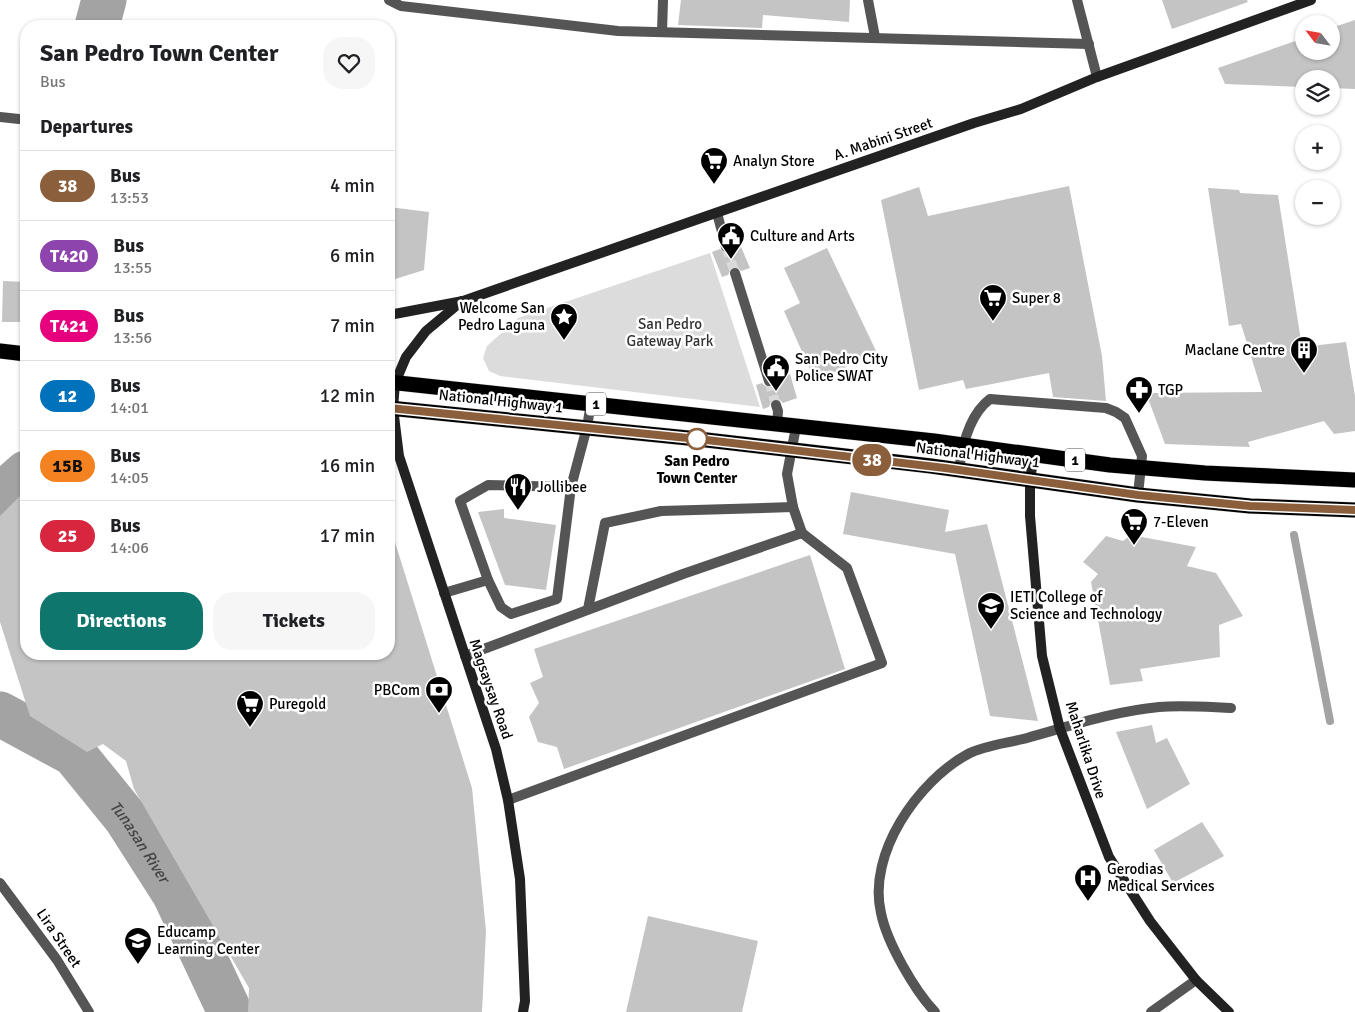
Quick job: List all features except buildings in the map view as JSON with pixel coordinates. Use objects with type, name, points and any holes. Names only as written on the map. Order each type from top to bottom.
[{"type":"highway","points":[[0,351],[20,353]]},
{"type":"highway","name":"National Highway 1","points":[[395,383],[591,403],[777,426],[962,445],[1140,468],[1256,476],[1355,480]]},
{"type":"highway","name":"National Highway 1","points":[[395,408],[587,427],[791,450],[959,470],[1138,495],[1250,506],[1355,510]]},
{"type":"main road","name":"A. Mabini Street","points":[[395,314],[463,301],[1021,109],[1097,77],[1311,0]]},
{"type":"main road","name":"A. Mabini Street","points":[[395,377],[406,357],[426,331],[463,301]]},
{"type":"main road","name":"Magsaysay Road","points":[[395,432],[399,456],[496,749],[508,800],[520,879],[525,1001],[523,1012]]},
{"type":"main road","name":"Maharlika Drive","points":[[1034,455],[1030,480],[1030,528],[1042,656],[1060,729],[1109,857],[1150,921],[1196,980],[1229,1012]]},
{"type":"street","points":[[389,0],[400,6],[618,31],[1089,44]]},
{"type":"street","points":[[662,32],[663,0]]},
{"type":"street","points":[[868,0],[875,37]]},
{"type":"street","points":[[1077,0],[1097,77]]},
{"type":"street","points":[[0,117],[19,119]]},
{"type":"street","points":[[716,213],[726,247]]},
{"type":"street","points":[[735,273],[769,381]]},
{"type":"street","points":[[959,470],[962,445],[982,406],[990,399],[1106,408],[1125,418],[1142,456],[1138,495]]},
{"type":"street","points":[[571,487],[488,485],[460,501],[488,580],[501,607],[511,614],[558,599],[571,487],[587,427],[591,403]]},
{"type":"street","points":[[776,405],[778,411],[777,426]]},
{"type":"street","points":[[508,800],[882,663],[847,568],[802,533],[793,507],[787,474],[796,427]]},
{"type":"street","points":[[588,609],[605,523],[661,511],[793,507]]},
{"type":"street","points":[[464,656],[588,609],[802,533]]},
{"type":"street","points":[[444,594],[488,580]]},
{"type":"street","points":[[936,1012],[901,963],[881,914],[879,881],[886,851],[902,819],[929,783],[969,754],[1136,710],[1158,707],[1231,708]]},
{"type":"street","name":"Lira Street","points":[[0,883],[57,960],[89,1012]]},
{"type":"street","points":[[1151,1012],[1196,980]]},
{"type":"green space","name":"San Pedro Gateway Park","points":[[710,253],[760,407],[500,376],[489,371],[483,358],[487,346],[518,318]]},
{"type":"waterway","name":"Tunasan River","points":[[99,20],[104,0]]},
{"type":"waterway","name":"Tunasan River","points":[[0,496],[20,478]]},
{"type":"waterway","points":[[1294,535],[1330,721]]},
{"type":"waterway","name":"Tunasan River","points":[[0,714],[74,754],[126,818],[174,893],[230,1012]]},
{"type":"tunnel","points":[[726,247],[735,273]]},
{"type":"tunnel","points":[[769,381],[776,405]]},
{"type":"bus line","name":"38","points":[[395,409],[698,439],[945,468],[1138,495],[1250,506],[1355,510]]},
{"type":"place","name":"Analyn Store","points":[[714,185]]},
{"type":"place","name":"Culture and Arts","points":[[731,260]]},
{"type":"place","name":"Super 8","points":[[993,322]]},
{"type":"place","name":"Welcome San Pedro Laguna","points":[[564,341]]},
{"type":"place","name":"Maclane Centre","points":[[1304,374]]},
{"type":"place","name":"San Pedro City Police SWAT","points":[[776,392]]},
{"type":"place","name":"TGP","points":[[1139,414]]},
{"type":"place","name":"San Pedro Town Center","points":[[697,439]]},
{"type":"place","name":"Jollibee","points":[[518,511]]},
{"type":"place","name":"7-Eleven","points":[[1134,546]]},
{"type":"place","name":"IETI College of Science and Technology","points":[[991,630]]},
{"type":"place","name":"PBCom","points":[[439,714]]},
{"type":"place","name":"Puregold","points":[[250,728]]},
{"type":"place","name":"Gerodias Medical Services","points":[[1088,902]]},
{"type":"place","name":"Educamp Learning Center","points":[[138,965]]}]
